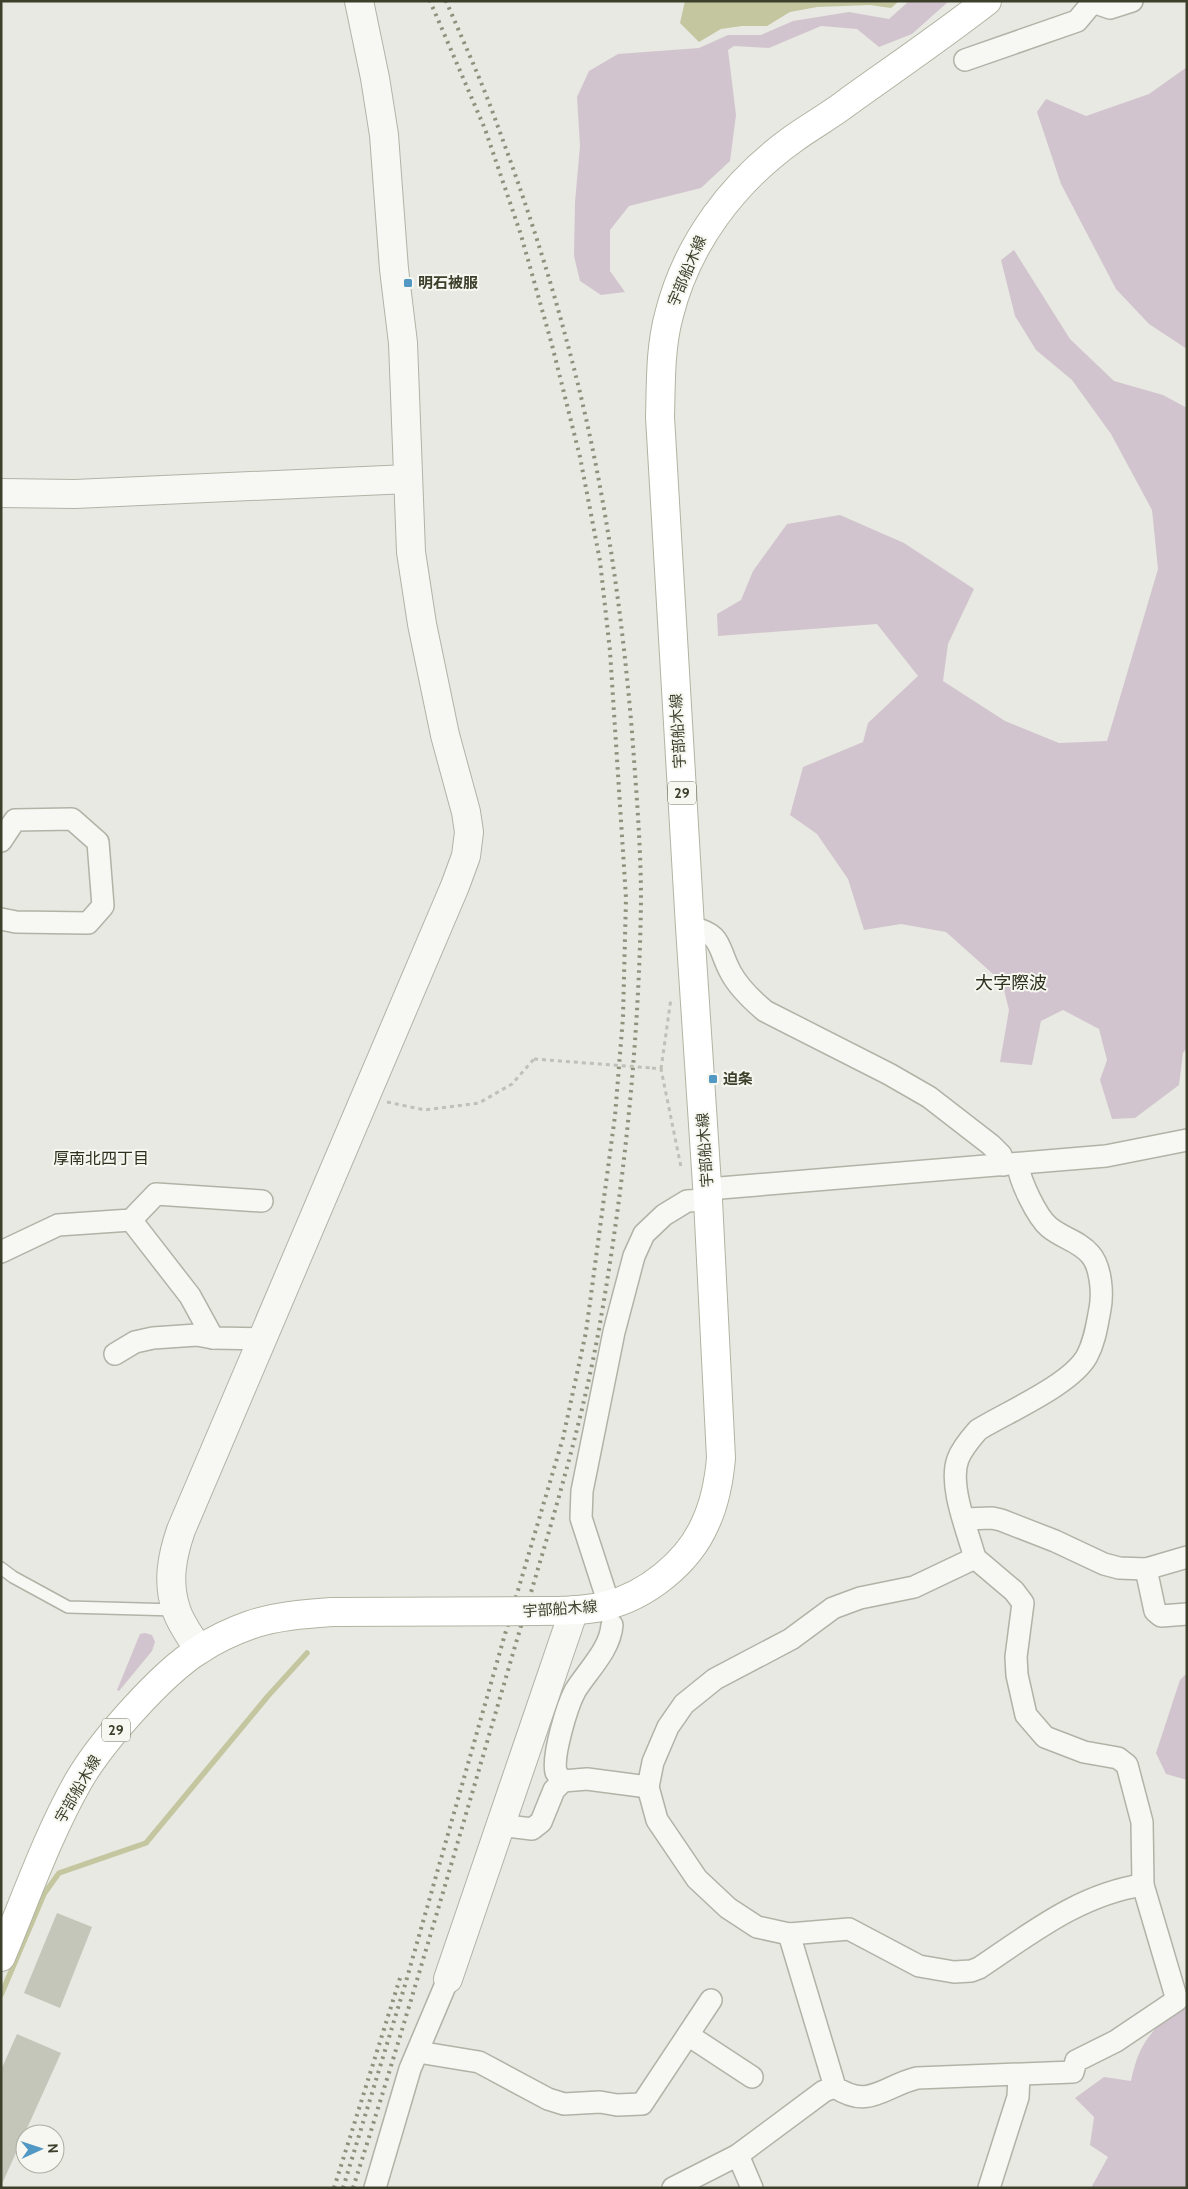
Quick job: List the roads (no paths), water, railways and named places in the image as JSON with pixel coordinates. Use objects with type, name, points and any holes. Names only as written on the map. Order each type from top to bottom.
[{"type":"main road","name":"宇部船木線","points":[[1,1957],[58,1822],[80,1780],[98,1752],[145,1698],[199,1650],[249,1625],[290,1615],[332,1612],[537,1612],[606,1606],[637,1594],[660,1579],[695,1542],[705,1525],[718,1486],[721,1429],[701,1197],[690,927],[660,417],[662,358],[668,316],[693,251],[708,224],[727,199],[791,140],[848,102],[987,1]]},
{"type":"street","points":[[199,1650],[176,1610],[172,1587],[172,1556],[181,1530],[264,1339],[455,886],[466,856],[469,832],[466,812],[445,735],[422,624],[411,552],[403,343],[394,269],[384,135],[375,78],[359,1]]},
{"type":"street","points":[[965,60],[1077,21],[1091,2],[1110,8],[1132,1]]},
{"type":"street","points":[[1,493],[76,494],[408,478]]},
{"type":"street","points":[[1,841],[15,820],[72,818],[98,842],[103,906],[88,923],[16,922],[1,919]]},
{"type":"street","points":[[690,927],[705,930],[719,944],[731,974],[748,997],[765,1011],[929,1096],[991,1145],[1019,1174],[1042,1220],[1050,1228],[1075,1241],[1092,1255],[1099,1275],[1102,1300],[1094,1341],[1086,1358],[1074,1373],[978,1430],[957,1459],[957,1496],[975,1558],[1014,1590],[1023,1604],[1016,1657],[1016,1676],[1026,1715],[1045,1737],[1084,1752],[1118,1758],[1127,1766],[1142,1822],[1143,1885],[1177,2000],[1116,2041],[1076,2061],[1074,2072],[917,2078],[903,2082],[870,2098],[845,2094],[835,2087],[789,1934]]},
{"type":"street","points":[[605,1592],[581,1518],[582,1491],[614,1332],[634,1256],[644,1234],[664,1214],[701,1197],[1010,1164],[1106,1156],[1187,1140]]},
{"type":"street","points":[[1,1252],[58,1225],[131,1220],[156,1194],[262,1201]]},
{"type":"street","points":[[131,1220],[190,1296],[213,1338]]},
{"type":"street","points":[[115,1354],[135,1342],[153,1338],[197,1335],[213,1338],[264,1339]]},
{"type":"street","points":[[964,1520],[992,1518],[1055,1540],[1104,1564],[1120,1568],[1146,1569],[1187,1557]]},
{"type":"street","points":[[975,1558],[914,1587],[860,1598],[833,1608],[791,1639],[759,1658],[715,1679],[684,1704],[668,1727],[653,1762],[648,1787],[657,1820],[697,1879],[728,1908],[757,1927],[789,1934],[850,1929],[919,1966],[954,1972],[971,1971],[979,1968],[1052,1918],[1100,1896],[1143,1885]]},
{"type":"street","points":[[1146,1569],[1155,1611],[1162,1616],[1187,1614]]},
{"type":"street","points":[[375,2188],[410,2069],[448,1979],[574,1610]]},
{"type":"street","points":[[563,1781],[556,1773],[555,1752],[574,1693],[605,1647],[611,1636],[612,1625]]},
{"type":"street","points":[[500,1825],[532,1828],[541,1822],[554,1790],[563,1781],[587,1779],[648,1787]]},
{"type":"street","points":[[418,2052],[479,2062],[548,2099],[564,2104],[600,2102],[617,2106],[642,2104],[712,2000]]},
{"type":"street","points":[[688,2035],[752,2077]]},
{"type":"street","points":[[989,2188],[1018,2097],[1019,2074]]},
{"type":"street","points":[[673,2188],[738,2155],[824,2091],[835,2087]]},
{"type":"street","points":[[738,2155],[752,2188]]},
{"type":"lane","points":[[1,1568],[13,1577],[68,1607],[176,1610]]},
{"type":"waterway","points":[[1,1995],[44,1894],[59,1873],[146,1843],[268,1696],[307,1653]]},
{"type":"railway","points":[[343,2188],[405,1985],[563,1438],[586,1332],[615,1116],[623,1017],[626,898],[610,651],[600,561],[580,457],[552,345],[521,235],[485,129],[430,1]]},
{"type":"railway","points":[[353,2188],[452,1863],[581,1415],[599,1329],[623,1169],[629,1116],[640,955],[640,859],[632,732],[616,584],[600,487],[579,390],[544,261],[508,153],[486,95],[446,1]]},
{"type":"railway","points":[[334,2188],[401,1975]]},
{"type":"place","name":"明石被服","points":[[408,283]]},
{"type":"place","name":"迫条","points":[[713,1079]]},
{"type":"district","name":"大字際波","points":[[1011,983]]},
{"type":"district","name":"厚南北四丁目","points":[[101,1158]]}]
